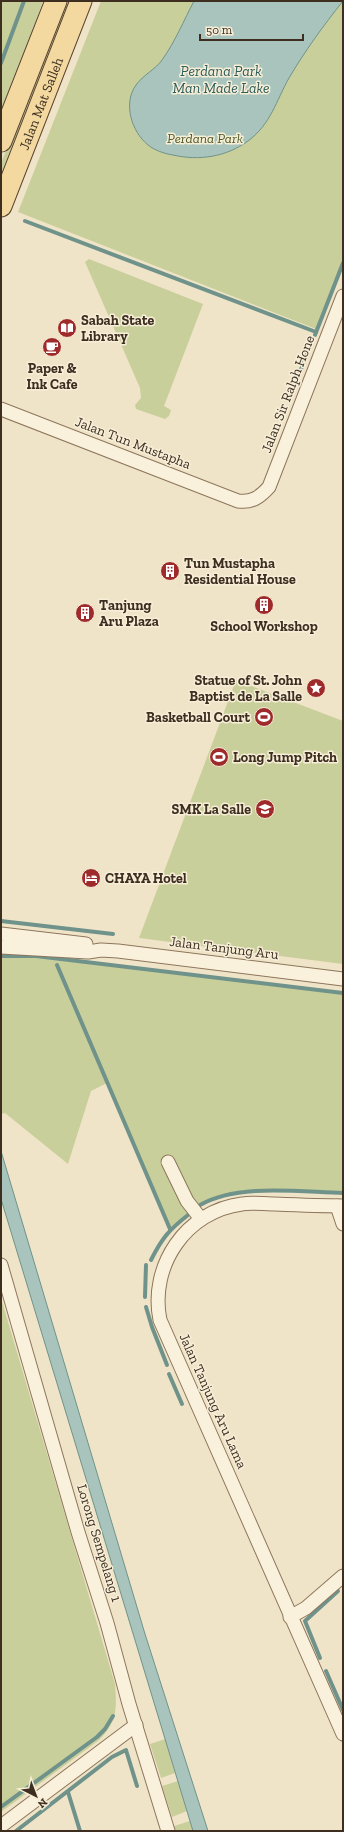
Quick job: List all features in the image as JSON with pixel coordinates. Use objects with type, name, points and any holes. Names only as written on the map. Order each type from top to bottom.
[{"type":"main road","name":"Jalan Mat Salleh","points":[[1,141],[56,1]]},
{"type":"main road","name":"Jalan Mat Salleh","points":[[1,206],[81,1]]},
{"type":"street","name":"Jalan Sir Ralph Hone","points":[[255,499],[268,487],[343,296]]},
{"type":"street","name":"Jalan Tun Mustapha","points":[[1,409],[238,501],[244,502],[255,499]]},
{"type":"street","name":"Jalan Tanjung Aru","points":[[1,934],[88,945],[101,950]]},
{"type":"street","name":"Jalan Tanjung Aru","points":[[1,947],[88,952],[118,950],[343,980]]},
{"type":"street","points":[[168,1162],[187,1201],[202,1219]]},
{"type":"street","name":"Jalan Tanjung Aru Lama","points":[[340,1206],[242,1204],[214,1212],[202,1219],[173,1247],[160,1275],[157,1303],[160,1320],[343,1734]]},
{"type":"street","points":[[340,1206],[343,1224]]},
{"type":"street","name":"Lorong Sempelang 1","points":[[1,1264],[78,1532],[107,1623],[168,1831]]},
{"type":"street","points":[[290,1617],[306,1608],[343,1576]]},
{"type":"street","points":[[1,1826],[136,1725]]},
{"type":"green space","points":[[1,1],[43,1],[1,113]]},
{"type":"green space","points":[[64,1],[73,1],[1,186],[1,163]]},
{"type":"green space","name":"Perdana Park","points":[[101,1],[343,1],[343,261],[316,329],[18,212]]},
{"type":"green space","points":[[89,259],[203,304],[164,406],[171,410],[169,416],[165,419],[136,409],[135,405],[141,398],[140,388],[85,262]]},
{"type":"green space","name":"SMK La Salle","points":[[236,680],[343,721],[343,964],[139,938]]},
{"type":"green space","points":[[1,956],[36,956],[343,993],[343,1193],[273,1190],[221,1196],[196,1207],[170,1229],[107,1083],[91,1091],[68,1164],[5,1113],[1,1114]]},
{"type":"green space","points":[[1,1298],[115,1684],[116,1708],[109,1728],[98,1741],[1,1812]]},
{"type":"green space","points":[[165,1739],[175,1773],[161,1778],[150,1744]]},
{"type":"green space","points":[[178,1781],[187,1811],[172,1817],[162,1786]]},
{"type":"green space","points":[[190,1821],[193,1831],[175,1831],[174,1826]]},
{"type":"water","name":"Perdana Park Man Made Lake","points":[[194,1],[343,1],[301,58],[268,120],[256,134],[248,141],[231,151],[212,156],[193,158],[160,152],[150,147],[142,139],[133,125],[130,100],[136,85],[162,60],[167,53]]},
{"type":"water","points":[[1,1151],[145,1634],[208,1831],[193,1831],[1,1199]]},
{"type":"waterway","points":[[1,63],[24,1]]},
{"type":"waterway","points":[[25,221],[316,332]]},
{"type":"waterway","points":[[315,335],[343,263]]},
{"type":"waterway","points":[[298,377],[307,354]]},
{"type":"waterway","points":[[1,921],[113,934]]},
{"type":"waterway","points":[[1,956],[36,956],[343,993]]},
{"type":"waterway","points":[[57,965],[170,1229]]},
{"type":"waterway","points":[[200,1205],[215,1198],[251,1191],[270,1190],[343,1193]]},
{"type":"waterway","points":[[151,1260],[166,1235],[188,1215]]},
{"type":"waterway","points":[[145,1297],[146,1265]]},
{"type":"waterway","points":[[146,1307],[167,1365]]},
{"type":"waterway","points":[[169,1374],[182,1404]]},
{"type":"waterway","points":[[320,1658],[305,1621],[338,1591]]},
{"type":"waterway","points":[[326,1671],[343,1710]]},
{"type":"waterway","points":[[1,1807],[97,1737],[105,1729],[113,1716]]},
{"type":"waterway","points":[[16,1831],[112,1757],[126,1750],[137,1786]]},
{"type":"waterway","points":[[68,1792],[80,1831]]},
{"type":"place","name":"Sabah State Library","points":[[67,328]]},
{"type":"place","name":"Paper & Ink Cafe","points":[[52,347]]},
{"type":"place","name":"Tun Mustapha Residential House","points":[[170,571]]},
{"type":"place","name":"School Workshop","points":[[264,605]]},
{"type":"place","name":"Tanjung Aru Plaza","points":[[85,613]]},
{"type":"place","name":"Statue of St. John Baptist de La Salle","points":[[316,688]]},
{"type":"place","name":"Basketball Court","points":[[264,717]]},
{"type":"place","name":"Long Jump Pitch","points":[[219,757]]},
{"type":"place","name":"SMK La Salle","points":[[265,809]]},
{"type":"place","name":"CHAYA Hotel","points":[[91,878]]}]
